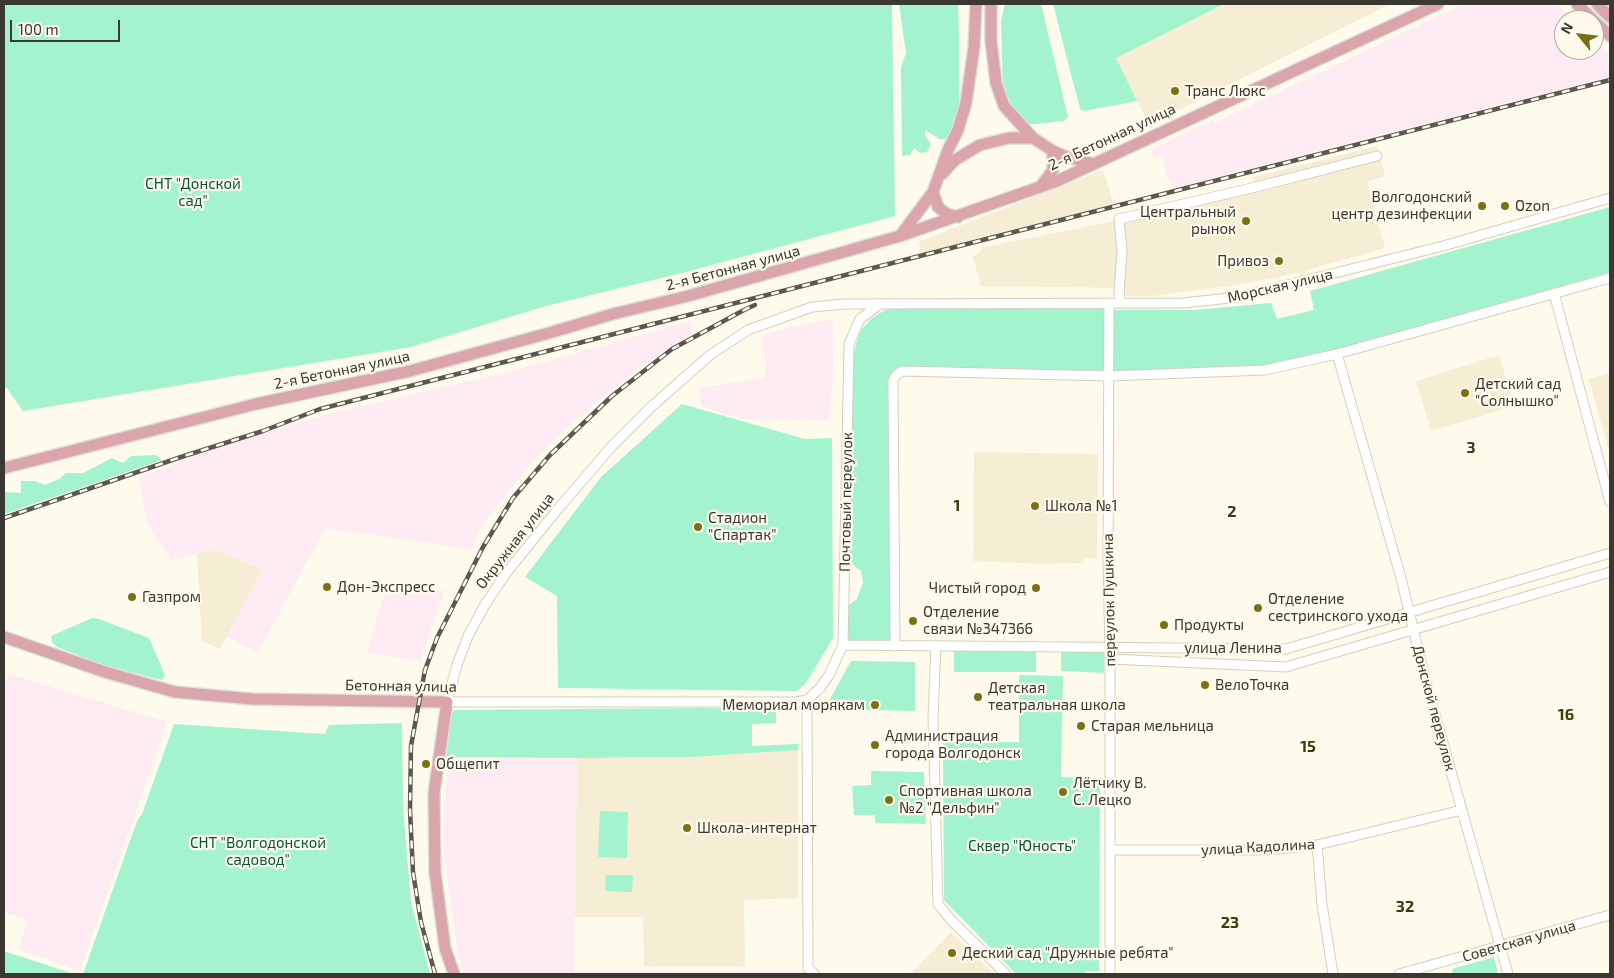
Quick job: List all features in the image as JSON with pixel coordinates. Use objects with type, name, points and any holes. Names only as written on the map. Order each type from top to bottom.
[{"type":"main road","points":[[900,236],[933,192],[948,150],[958,130],[966,103],[973,56],[976,4]]},
{"type":"main road","points":[[991,4],[991,41],[996,83],[1004,106],[1033,138],[1053,151],[1094,164]]},
{"type":"main road","name":"2-я Бетонная улица","points":[[4,468],[256,404],[410,371],[613,314],[688,296],[900,236],[958,217],[1094,164],[1438,4]]},
{"type":"main road","points":[[1596,4],[1610,17]]},
{"type":"main road","points":[[938,179],[955,160],[980,145],[1009,138],[1033,138]]},
{"type":"main road","points":[[1041,186],[1053,170],[1053,151]]},
{"type":"main road","points":[[933,192],[938,207],[947,214],[958,217]]},
{"type":"main road","name":"Бетонная улица","points":[[4,637],[105,672],[175,692],[252,699],[447,702]]},
{"type":"main road","name":"Окружная улица","points":[[447,702],[434,793],[435,863],[446,948],[454,974]]},
{"type":"street","points":[[1121,303],[1119,294],[1122,251],[1119,218],[1256,187],[1377,156]]},
{"type":"street","name":"Морская улица","points":[[880,304],[1183,303],[1239,297],[1434,248],[1610,198]]},
{"type":"street","points":[[894,646],[893,381],[896,375],[902,371],[1108,376],[1265,370],[1337,354],[1526,303],[1610,278]]},
{"type":"street","points":[[1554,294],[1610,502]]},
{"type":"street","name":"переулок Пушкина","points":[[1109,303],[1110,974]]},
{"type":"street","name":"Окружная улица","points":[[447,702],[457,665],[468,636],[486,603],[507,572],[612,446],[670,389],[710,355],[748,330],[812,307],[844,304],[880,304]]},
{"type":"street","name":"Почтовый переулок","points":[[807,700],[820,688],[829,675],[843,645],[849,344],[860,319],[880,304]]},
{"type":"street","name":"Донской переулок","points":[[1337,354],[1399,569],[1427,686],[1508,974]]},
{"type":"street","name":"улица Ленина","points":[[843,645],[1286,649],[1610,553]]},
{"type":"street","name":"улица Ленина","points":[[1110,659],[1286,666],[1610,572]]},
{"type":"street","points":[[936,645],[933,717],[938,904],[952,921],[1006,974]]},
{"type":"street","points":[[807,700],[808,968],[814,974]]},
{"type":"street","name":"Бетонная улица","points":[[447,702],[796,702],[807,700]]},
{"type":"street","name":"улица Кадолина","points":[[1110,850],[1267,850],[1317,845],[1462,810]]},
{"type":"street","points":[[1317,845],[1322,904],[1333,974]]},
{"type":"street","name":"Советская улица","points":[[1399,974],[1610,915]]},
{"type":"shaded area","points":[[1222,4],[1390,4],[1149,125],[1115,57]]},
{"type":"shaded area","points":[[1463,4],[1557,4],[1563,10],[1554,10],[1554,60],[1604,60],[1604,50],[1607,53],[1610,77],[1174,188],[1167,177],[1162,156],[1154,158],[1151,150],[1213,120],[1215,123]]},
{"type":"shaded area","name":"Центральный рынок","points":[[1377,146],[1385,176],[1367,182],[1385,248],[1305,271],[1306,276],[1301,278],[1299,272],[1229,286],[1153,296],[1126,296],[1125,288],[981,286],[973,257],[985,247],[1115,221],[1256,187],[1254,177]]},
{"type":"shaded area","points":[[1103,170],[1113,203],[1076,215],[922,254],[918,242]]},
{"type":"shaded area","points":[[833,319],[833,377],[829,420],[740,419],[701,406],[699,388],[766,378],[762,335],[790,327]]},
{"type":"shaded area","points":[[690,321],[693,333],[642,365],[599,400],[536,457],[484,522],[470,549],[325,528],[258,653],[227,637],[263,568],[214,549],[171,560],[147,524],[139,477],[228,444],[331,413],[509,372]]},
{"type":"shaded area","name":"Детский сад \"Солнышко\"","points":[[1499,355],[1514,406],[1431,431],[1416,381]]},
{"type":"shaded area","points":[[1610,373],[1610,455],[1589,379]]},
{"type":"shaded area","name":"Школа №1","points":[[974,452],[1098,454],[1097,558],[1083,558],[1083,563],[1039,564],[973,561]]},
{"type":"shaded area","points":[[214,549],[263,569],[220,649],[202,641],[197,554]]},
{"type":"shaded area","points":[[388,582],[444,591],[420,661],[367,652]]},
{"type":"shaded area","points":[[8,674],[167,722],[80,971],[18,949],[28,920],[4,912],[4,686]]},
{"type":"shaded area","name":"Школа-интернат","points":[[798,750],[798,898],[744,900],[745,966],[644,966],[643,917],[575,917],[577,758],[692,757]]},
{"type":"shaded area","points":[[449,757],[577,758],[574,971],[802,971],[806,974],[464,974],[458,956],[444,854],[443,818]]},
{"type":"shaded area","name":"Деский сад \"Дружные ребята\"","points":[[951,932],[994,974],[910,974]]},
{"type":"green space","name":"СНТ \"Донской сад\"","points":[[4,4],[892,4],[895,216],[682,273],[546,306],[411,347],[23,411],[6,387],[4,389]]},
{"type":"green space","points":[[899,4],[958,4],[959,39],[959,129],[953,140],[939,139],[925,130],[925,135],[931,144],[927,152],[920,153],[914,148],[910,155],[902,156],[901,67],[906,53]]},
{"type":"green space","points":[[1005,4],[1041,4],[1068,117],[1064,121],[1026,125],[1010,119],[1003,92],[1001,21]]},
{"type":"green space","points":[[1053,4],[1224,4],[1116,58],[1137,101],[1084,111],[1080,109]]},
{"type":"green space","points":[[1610,207],[1610,272],[1263,371],[1113,374],[1113,311],[1115,310],[1195,310],[1271,303],[1277,319],[1314,310],[1310,291]]},
{"type":"green space","points":[[902,308],[1105,309],[1105,370],[1103,373],[903,368],[891,379],[891,642],[848,642],[849,605],[857,599],[863,582],[861,571],[850,562],[852,361],[861,330],[872,318],[885,310]]},
{"type":"green space","name":"Стадион \"Спартак\"","points":[[682,404],[805,439],[832,438],[833,638],[806,683],[797,691],[558,688],[557,596],[525,577],[601,477]]},
{"type":"green space","points":[[156,455],[162,460],[4,514],[4,492],[21,493],[21,481],[35,481],[45,485],[59,479],[66,473],[83,473],[112,458],[123,463],[131,456]]},
{"type":"green space","points":[[92,618],[149,638],[165,675],[162,680],[103,665],[57,647],[52,642],[51,636]]},
{"type":"green space","points":[[954,650],[1036,650],[1036,672],[954,672]]},
{"type":"green space","points":[[1104,650],[1104,673],[1061,671],[1061,651]]},
{"type":"green space","points":[[851,661],[915,662],[915,711],[829,709],[830,699]]},
{"type":"green space","name":"Сквер \"Юность\"","points":[[1019,675],[1063,676],[1061,777],[1100,779],[1099,971],[1085,971],[1085,974],[1016,974],[944,900],[943,742],[1019,742]]},
{"type":"green space","points":[[776,709],[776,723],[752,724],[752,746],[799,744],[798,750],[692,757],[442,756],[449,714],[455,710]]},
{"type":"green space","name":"СНТ \"Волгодонской садовод\"","points":[[402,723],[403,806],[411,902],[430,974],[83,974],[137,821],[142,814],[174,724],[325,734],[329,725]]},
{"type":"green space","name":"Спортивная школа №2 \"Дельфин\"","points":[[871,771],[924,772],[926,824],[875,823],[875,815],[854,815],[852,786],[871,785]]},
{"type":"green space","points":[[600,811],[628,812],[627,858],[598,857]]},
{"type":"green space","points":[[606,875],[633,875],[632,892],[605,891]]},
{"type":"green space","points":[[4,951],[68,972],[72,974],[4,974]]},
{"type":"green space","points":[[1494,957],[1498,974],[1453,974],[1452,969]]},
{"type":"railway","points":[[4,518],[263,431],[320,409],[1610,80]]},
{"type":"railway","points":[[435,974],[421,922],[413,872],[410,810],[411,746],[425,670],[437,638],[483,547],[513,498],[550,455],[612,396],[672,349],[755,305]]},
{"type":"place","name":"Транс Люкс","points":[[1175,91]]},
{"type":"place","name":"Волгодонский центр дезинфекции","points":[[1482,206]]},
{"type":"place","name":"Ozon","points":[[1505,206]]},
{"type":"place","name":"Центральный рынок","points":[[1246,221]]},
{"type":"place","name":"Привоз","points":[[1279,261]]},
{"type":"place","name":"Детский сад \"Солнышко\"","points":[[1465,393]]},
{"type":"place","name":"Школа №1","points":[[1035,506]]},
{"type":"place","name":"Стадион \"Спартак\"","points":[[698,527]]},
{"type":"place","name":"Дон-Экспресс","points":[[327,587]]},
{"type":"place","name":"Чистый город","points":[[1036,588]]},
{"type":"place","name":"Газпром","points":[[132,597]]},
{"type":"place","name":"Отделение сестринского ухода","points":[[1258,608]]},
{"type":"place","name":"Отделение связи №347366","points":[[913,621]]},
{"type":"place","name":"Продукты","points":[[1164,625]]},
{"type":"place","name":"ВелоТочка","points":[[1205,685]]},
{"type":"place","name":"Детская театральная школа","points":[[978,697]]},
{"type":"place","name":"Мемориал морякам","points":[[875,705]]},
{"type":"place","name":"Старая мельница","points":[[1081,726]]},
{"type":"place","name":"Администрация города Волгодонск","points":[[875,745]]},
{"type":"place","name":"Общепит","points":[[426,764]]},
{"type":"place","name":"Лётчику В. С. Лецко","points":[[1063,792]]},
{"type":"place","name":"Спортивная школа №2 \"Дельфин\"","points":[[889,800]]},
{"type":"place","name":"Школа-интернат","points":[[687,828]]},
{"type":"place","name":"Деский сад \"Дружные ребята\"","points":[[952,953]]},
{"type":"district","name":"3","points":[[1471,448]]},
{"type":"district","name":"1","points":[[957,506]]},
{"type":"district","name":"2","points":[[1232,512]]},
{"type":"district","name":"16","points":[[1566,715]]},
{"type":"district","name":"15","points":[[1308,747]]},
{"type":"district","name":"32","points":[[1405,907]]},
{"type":"district","name":"23","points":[[1230,923]]}]
